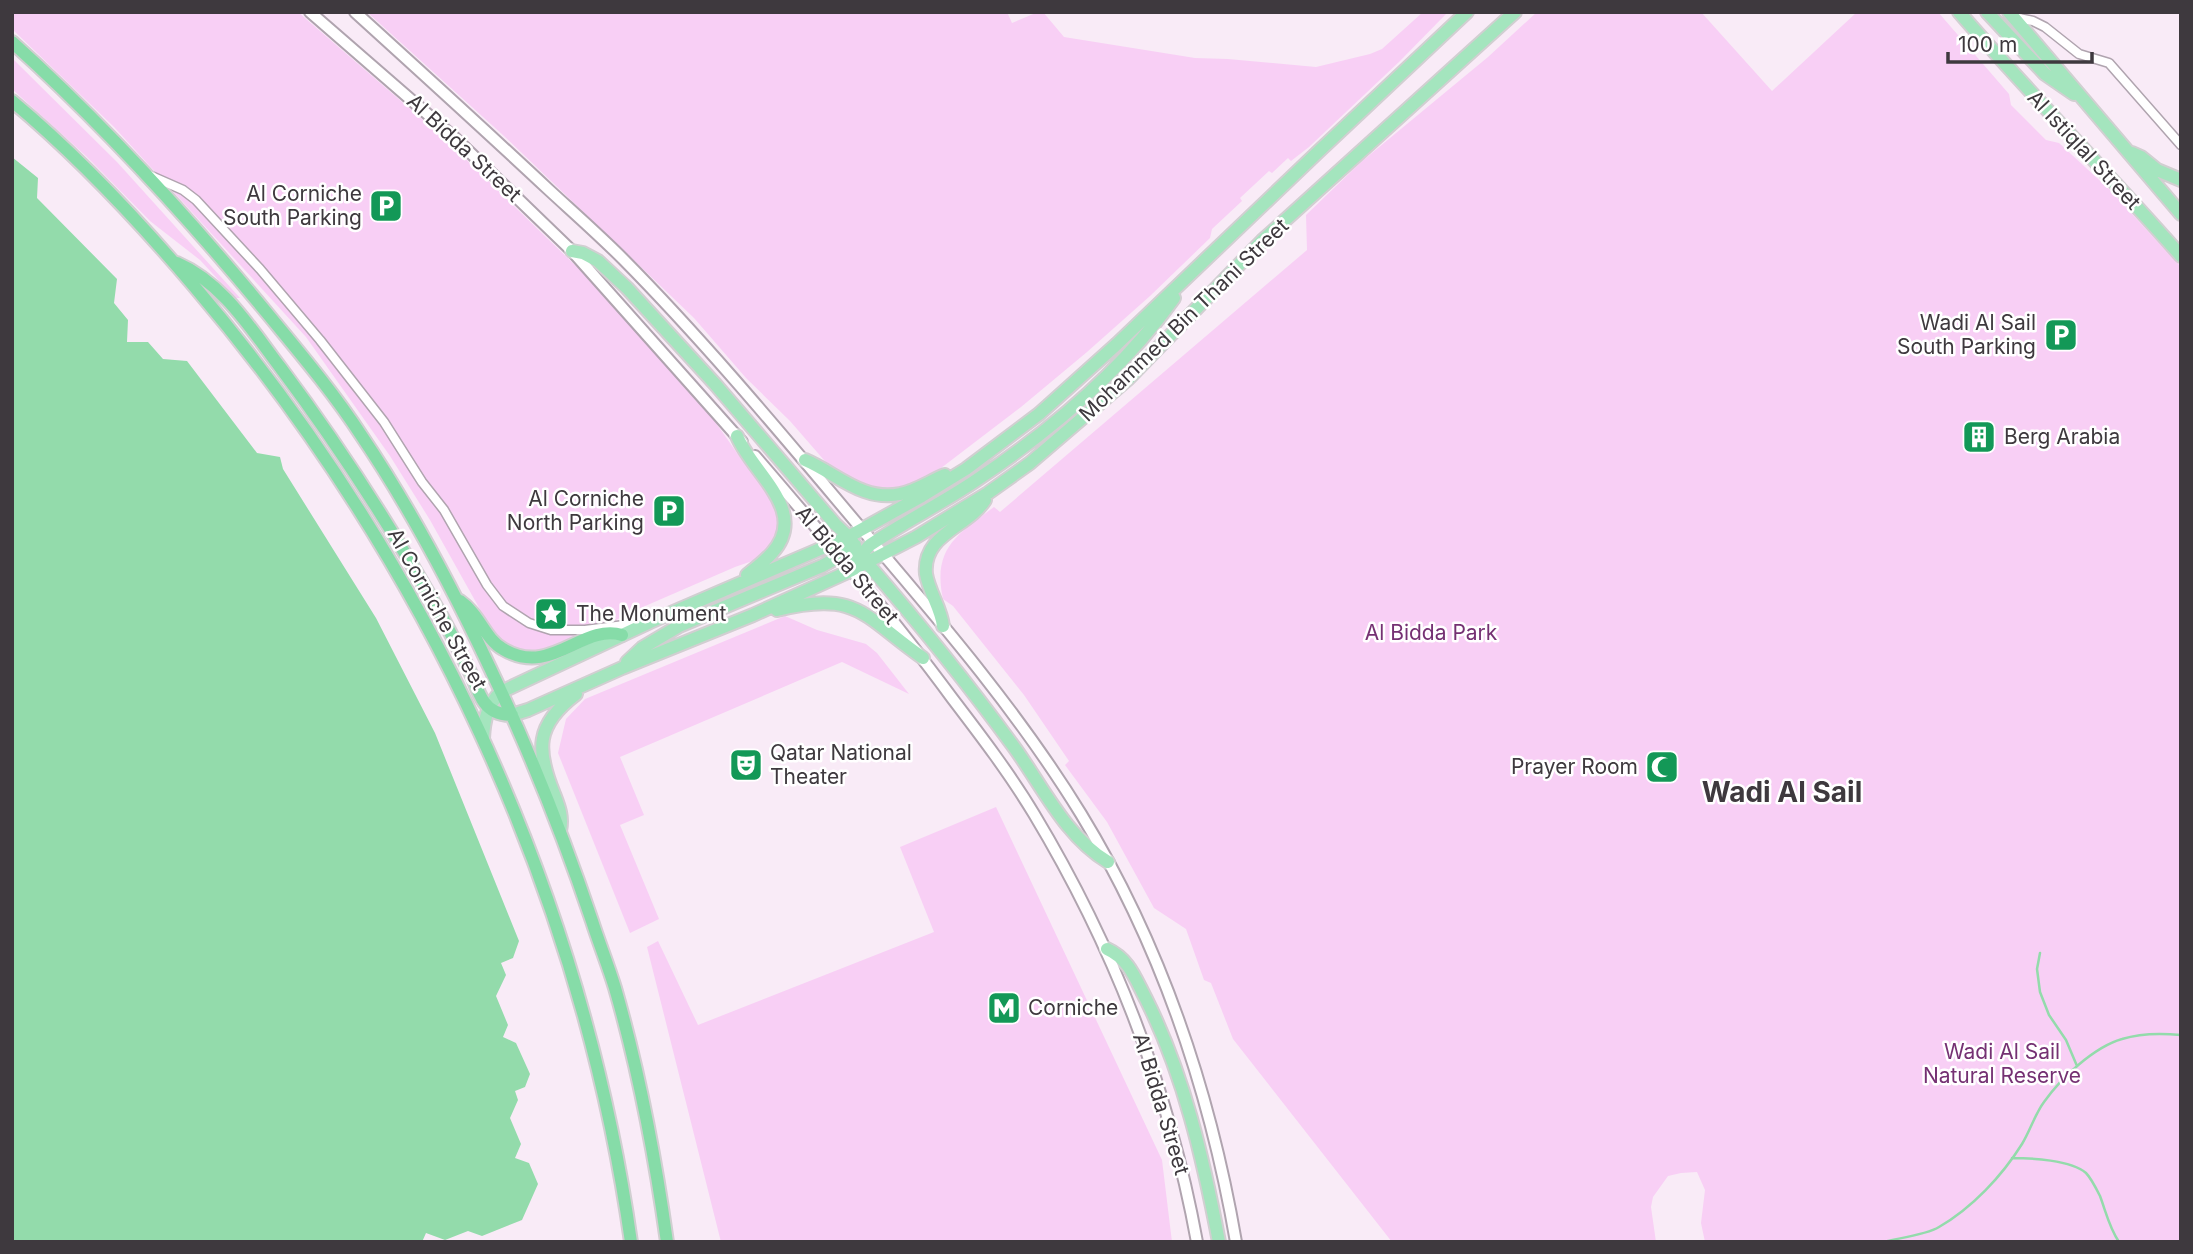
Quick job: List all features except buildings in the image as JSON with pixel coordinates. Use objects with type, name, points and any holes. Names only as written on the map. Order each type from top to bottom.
[{"type":"highway","name":"Al Corniche Street","points":[[12,42],[145,173],[243,283],[334,396],[414,517],[457,599],[512,715],[560,831],[614,985],[647,1121],[667,1242]]},
{"type":"highway","name":"Al Corniche Street","points":[[12,101],[75,158],[172,260],[243,346],[340,480],[407,589],[484,738],[530,851],[576,989],[603,1092],[631,1242]]},
{"type":"highway","points":[[172,260],[197,272],[218,290],[312,410],[402,546],[449,629],[482,698],[489,707],[499,713],[512,715]]},
{"type":"highway","points":[[457,599],[473,611],[500,648],[521,657],[553,655],[603,633],[622,635]]},
{"type":"main road","name":"Al Bidda Street","points":[[310,12],[455,138],[572,251],[830,544],[858,549]]},
{"type":"main road","name":"Al Bidda Street","points":[[355,12],[621,257],[705,345],[863,529]]},
{"type":"main road","name":"Mohammed Bin Thani Street","points":[[512,715],[753,615],[852,570],[863,529],[966,469],[1047,406],[1186,280],[1467,12]]},
{"type":"main road","points":[[1481,44],[1503,12]]},
{"type":"main road","name":"Mohammed Bin Thani Street","points":[[484,738],[489,707],[501,692],[650,622],[830,544],[884,554],[988,493],[1030,463],[1128,379],[1262,241],[1515,12]]},
{"type":"main road","name":"Al Istiqlal Street","points":[[1959,12],[2025,88],[2132,199],[2181,256]]},
{"type":"main road","points":[[1987,12],[2045,74],[2064,89],[2081,96]]},
{"type":"main road","name":"Al Istiqlal Street","points":[[2012,15],[2181,214]]},
{"type":"main road","points":[[2128,152],[2141,157],[2157,170],[2181,180]]},
{"type":"main road","points":[[572,251],[598,261],[627,288],[715,384],[858,549],[1014,747],[1067,825],[1091,852],[1108,862]]},
{"type":"main road","points":[[622,668],[642,648],[679,626],[858,549],[973,482],[1008,458],[1060,418],[1128,354],[1166,311],[1186,280]]},
{"type":"main road","points":[[736,584],[774,551],[783,534],[785,522],[784,510],[776,494],[751,462],[737,436]]},
{"type":"main road","points":[[805,460],[857,489],[884,495],[907,492],[942,476],[966,469]]},
{"type":"main road","points":[[943,626],[927,577],[927,561],[940,537],[981,507],[988,493]]},
{"type":"main road","name":"Al Bidda Street","points":[[884,554],[992,686],[1030,737],[1082,816],[1108,862],[1148,944],[1189,1049],[1215,1139],[1236,1242]]},
{"type":"main road","name":"Al Bidda Street","points":[[852,570],[923,658],[997,757],[1033,812],[1081,897],[1107,949],[1144,1042],[1171,1124],[1197,1242]]},
{"type":"main road","points":[[753,615],[807,604],[839,603],[872,618],[923,658]]},
{"type":"main road","points":[[560,831],[562,824],[559,809],[542,764],[543,737],[559,709],[593,681]]},
{"type":"main road","points":[[1107,949],[1129,967],[1172,1056],[1198,1144],[1219,1242]]},
{"type":"street","name":"Al Istiqlal Street","points":[[2012,15],[2045,27],[2079,54],[2109,62],[2181,145]]},
{"type":"street","name":"Al Corniche Street","points":[[145,173],[183,190],[197,200],[260,269],[333,355],[384,422],[410,464],[444,510],[496,598],[511,612],[529,623]]},
{"type":"street","name":"Mohammed Bin Thani Street","points":[[529,623],[566,631],[650,622]]},
{"type":"green space","points":[[12,12],[298,12],[445,139],[580,270],[711,416],[742,460],[776,500],[780,532],[761,558],[636,610],[570,643],[535,652],[518,650],[502,640],[487,622],[430,520],[390,456],[306,337],[114,127],[12,29]]},
{"type":"green space","points":[[367,12],[1007,12],[1012,23],[1043,12],[1064,37],[1195,58],[1316,67],[1382,49],[1423,12],[1448,12],[1309,147],[1291,161],[1288,158],[1272,173],[1269,171],[1240,198],[1242,201],[1212,229],[1210,238],[1150,296],[1021,407],[928,478],[901,489],[872,490],[830,467],[694,318],[504,136]]},
{"type":"green space","name":"Al Bidda Park","points":[[1537,12],[1701,12],[1772,91],[1857,12],[1938,12],[2009,94],[2011,105],[2046,140],[2059,143],[2110,190],[2181,267],[2181,1242],[1705,1242],[1701,1223],[1705,1190],[1697,1172],[1668,1176],[1653,1197],[1651,1207],[1656,1242],[1392,1242],[1233,1039],[1211,983],[1204,980],[1186,929],[1154,908],[1107,822],[1065,765],[1069,761],[1024,695],[953,606],[943,599],[941,567],[951,544],[959,535],[994,507],[1000,512],[1307,250],[1306,215],[1361,162],[1488,57]]},
{"type":"green space","points":[[12,58],[117,162],[240,298],[235,298],[200,260],[150,221],[87,157],[12,89]]},
{"type":"green space","points":[[785,616],[817,630],[866,644],[877,653],[909,694],[842,662],[620,757],[644,815],[620,825],[659,919],[630,933],[558,753],[566,719],[585,699]]},
{"type":"green space","points":[[996,807],[1162,1160],[1172,1242],[721,1242],[647,947],[658,941],[698,1025],[934,932],[900,847]]},
{"type":"shaded area","points":[[12,157],[38,178],[37,198],[117,279],[114,303],[128,320],[127,342],[148,342],[163,359],[187,361],[257,453],[280,457],[283,469],[376,618],[435,733],[519,941],[513,958],[501,963],[506,975],[496,996],[508,1025],[503,1037],[516,1043],[530,1074],[525,1087],[515,1091],[518,1100],[510,1118],[521,1144],[515,1158],[529,1163],[538,1184],[522,1220],[482,1236],[468,1231],[445,1240],[426,1233],[422,1242],[12,1242]]},
{"type":"waterway","points":[[2040,953],[2037,969],[2040,992],[2049,1015],[2066,1040],[2077,1066]]},
{"type":"waterway","points":[[1883,1242],[1934,1230],[1974,1201],[2014,1156],[2051,1093],[2089,1056],[2111,1043],[2129,1037],[2151,1034],[2181,1035]]},
{"type":"waterway","points":[[2012,1158],[2040,1159],[2071,1165],[2086,1173],[2100,1196],[2119,1242]]},
{"type":"place","name":"Al Corniche South Parking","points":[[386,206]]},
{"type":"place","name":"Wadi Al Sail South Parking","points":[[2061,335]]},
{"type":"place","name":"Berg Arabia","points":[[1979,437]]},
{"type":"place","name":"Al Corniche North Parking","points":[[669,511]]},
{"type":"place","name":"The Monument","points":[[551,614]]},
{"type":"place","name":"Qatar National Theater","points":[[746,765]]},
{"type":"place","name":"Prayer Room","points":[[1662,767]]},
{"type":"place","name":"Corniche","points":[[1004,1008]]},
{"type":"district","name":"Wadi Al Sail","points":[[1782,792]]},
{"type":"park label","name":"Wadi Al Sail Natural Reserve","points":[[2002,1064]]}]
